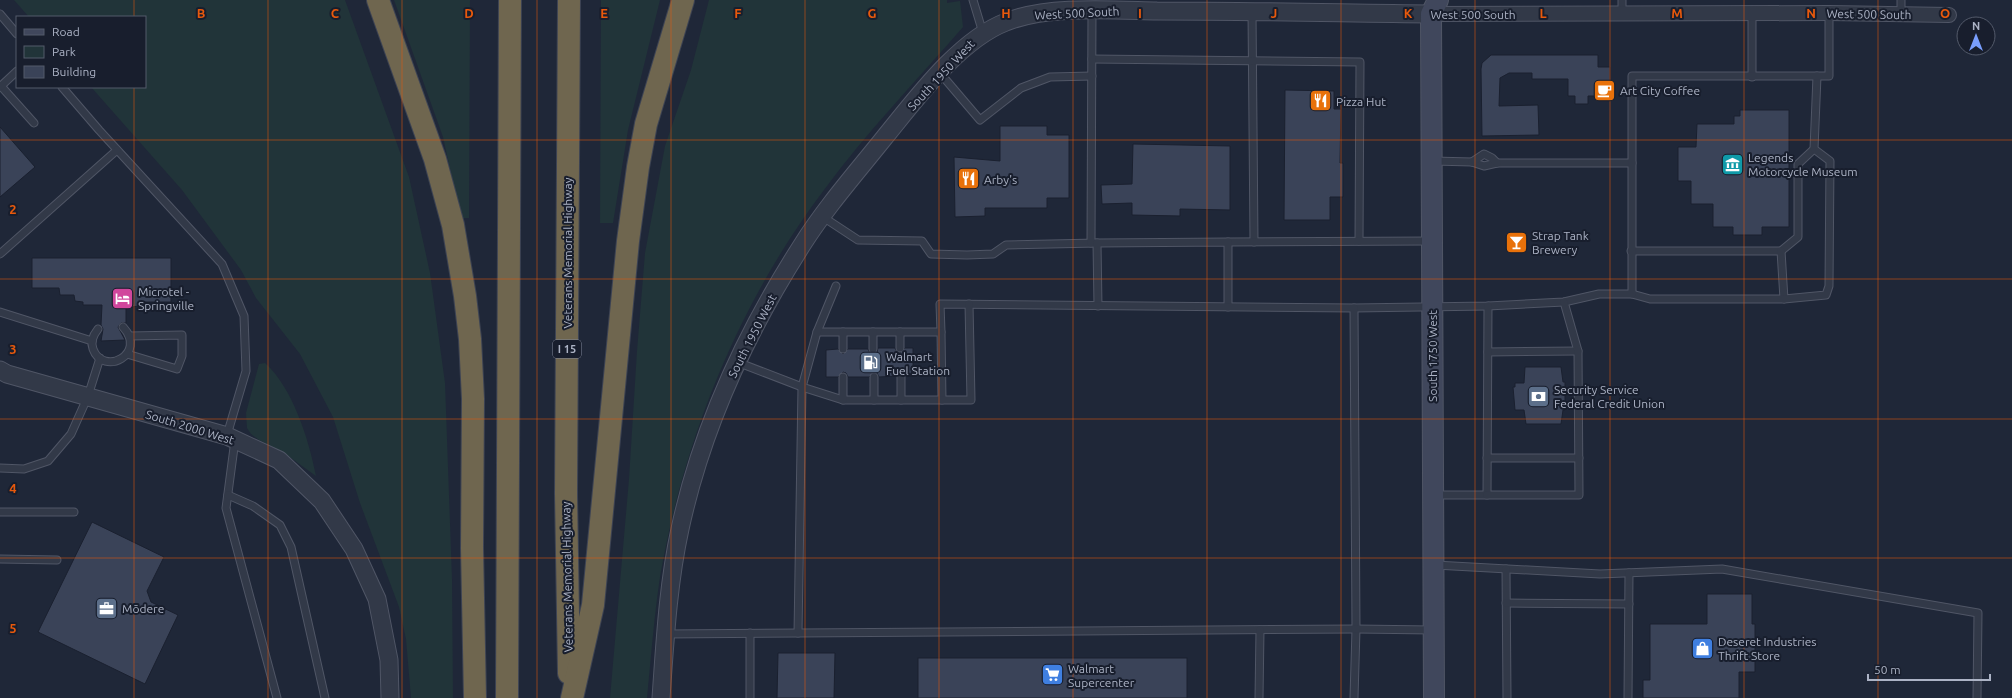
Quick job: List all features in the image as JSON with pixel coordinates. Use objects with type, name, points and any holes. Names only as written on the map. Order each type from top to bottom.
[{"type":"highway","points":[[370,0],[388,47],[416,103]]},
{"type":"highway","points":[[378,0],[435,159],[452,225],[465,296],[470,339],[473,399],[472,548],[474,698]]},
{"type":"highway","points":[[507,698],[510,0]]},
{"type":"highway","name":"Veterans Memorial Highway","points":[[569,0],[566,494],[570,698]]},
{"type":"highway","points":[[570,698],[593,605],[628,241],[638,167],[646,124],[683,0]]},
{"type":"main road","name":"South 1750 West","points":[[1431,5],[1434,698]]},
{"type":"street","name":"West 500 South","points":[[980,35],[1006,22],[1039,12],[1173,8],[1252,12],[1431,5],[1622,14],[1829,13],[1949,15]]},
{"type":"street","name":"South 1950 West","points":[[660,698],[668,605],[680,528],[715,413],[737,362],[769,299],[804,242],[900,119],[952,59],[980,35]]},
{"type":"street","name":"South 2000 West","points":[[0,370],[7,374],[231,438],[279,460],[322,501],[354,549],[377,599],[389,660],[390,698]]},
{"type":"lane","points":[[973,0],[980,35]]},
{"type":"lane","points":[[1622,0],[1622,14]]},
{"type":"lane","points":[[1901,0],[1901,14]]},
{"type":"lane","points":[[1092,11],[1094,243],[1098,306]]},
{"type":"lane","points":[[1252,12],[1254,242]]},
{"type":"lane","points":[[1752,13],[1752,76]]},
{"type":"lane","points":[[1632,294],[1632,76],[1829,76],[1829,13]]},
{"type":"lane","points":[[0,14],[16,33]]},
{"type":"lane","points":[[1092,60],[1360,62],[1359,241]]},
{"type":"lane","points":[[16,72],[0,86],[34,123]]},
{"type":"lane","points":[[940,73],[980,120],[1021,88],[1050,77],[1092,76]]},
{"type":"lane","points":[[1631,251],[1781,251],[1798,237],[1798,164],[1814,149],[1817,76]]},
{"type":"lane","points":[[63,88],[117,150],[222,264],[244,316],[246,370],[231,438],[226,508],[229,524],[277,698]]},
{"type":"lane","points":[[942,400],[940,304],[1354,308],[1488,306],[1564,302],[1599,294],[1632,294],[1650,299],[1784,299],[1826,295],[1829,286],[1830,161],[1814,149]]},
{"type":"lane","points":[[0,254],[117,150]]},
{"type":"lane","points":[[1472,162],[1484,154],[1492,158],[1497,163]]},
{"type":"lane","points":[[1431,161],[1472,162],[1484,166],[1497,163],[1632,163]]},
{"type":"lane","points":[[823,217],[858,240],[922,241],[931,254],[993,254],[1006,244],[1432,241]]},
{"type":"lane","points":[[1228,242],[1228,307]]},
{"type":"lane","points":[[1781,251],[1784,299]]},
{"type":"lane","points":[[798,633],[802,386],[817,332],[836,286]]},
{"type":"lane","points":[[1433,495],[1579,495],[1578,351],[1564,302]]},
{"type":"lane","points":[[737,362],[843,400],[971,400],[969,304]]},
{"type":"lane","points":[[1487,495],[1488,306]]},
{"type":"lane","points":[[1354,308],[1356,629],[1354,698]]},
{"type":"lane","points":[[0,312],[92,341]]},
{"type":"lane","points":[[98,328],[92,341],[94,351],[100,358],[111,362],[117,361],[127,354],[131,342],[123,327]]},
{"type":"lane","points":[[817,332],[941,332]]},
{"type":"lane","points":[[843,332],[843,349]]},
{"type":"lane","points":[[873,332],[873,349]]},
{"type":"lane","points":[[900,332],[900,348]]},
{"type":"lane","points":[[127,354],[177,369],[182,356],[182,335],[129,336]]},
{"type":"lane","points":[[1488,352],[1578,351]]},
{"type":"lane","points":[[0,468],[24,469],[48,461],[71,434],[88,396],[100,358]]},
{"type":"lane","points":[[901,376],[901,400]]},
{"type":"lane","points":[[843,377],[843,400]]},
{"type":"lane","points":[[874,377],[874,400]]},
{"type":"lane","points":[[1488,458],[1579,458]]},
{"type":"lane","points":[[228,495],[253,506],[280,525],[291,547],[325,698]]},
{"type":"lane","points":[[0,512],[74,512]]},
{"type":"lane","points":[[0,559],[57,560]]},
{"type":"lane","points":[[1433,565],[1600,574],[1722,569],[1978,612],[1977,698]]},
{"type":"lane","points":[[1506,569],[1507,698]]},
{"type":"lane","points":[[1628,698],[1629,573]]},
{"type":"lane","points":[[1506,603],[1629,604]]},
{"type":"lane","points":[[666,634],[1356,629],[1433,630]]},
{"type":"lane","points":[[1259,698],[1260,630]]},
{"type":"lane","points":[[750,633],[750,698]]},
{"type":"green space","points":[[14,0],[345,0],[409,177],[430,273],[445,383],[452,579],[453,698],[411,698],[406,639],[399,607],[360,503],[333,417],[300,354],[256,298],[241,270],[182,190],[92,88],[146,88],[146,16],[28,16]]},
{"type":"green space","points":[[394,0],[470,0],[469,218],[461,218],[443,137]]},
{"type":"green space","points":[[601,0],[660,0],[628,130],[613,223],[600,223]]},
{"type":"green space","points":[[709,0],[947,0],[947,3],[960,1],[963,27],[874,128],[824,190],[794,233],[766,278],[741,325],[719,373],[700,423],[670,525],[660,577],[654,622],[647,698],[610,698],[629,479],[645,253],[665,146],[691,70]]},
{"type":"green space","points":[[265,363],[284,386],[292,400],[304,431],[316,476],[284,453],[259,440],[251,434],[247,428],[246,413],[259,364]]},
{"type":"building","points":[[1491,55],[1598,55],[1598,67],[1610,67],[1610,96],[1588,96],[1588,104],[1575,104],[1575,96],[1568,96],[1568,79],[1532,79],[1532,73],[1509,73],[1500,78],[1499,106],[1538,105],[1539,135],[1482,136],[1481,69],[1482,63]]},
{"type":"building","points":[[1285,90],[1334,91],[1334,109],[1341,109],[1340,163],[1343,163],[1343,197],[1330,197],[1330,220],[1284,220]]},
{"type":"building","name":"Legends Motorcycle Museum","points":[[1740,110],[1789,110],[1789,227],[1762,227],[1762,235],[1733,235],[1733,227],[1713,227],[1713,204],[1691,204],[1691,181],[1678,181],[1678,147],[1696,147],[1697,124],[1734,124],[1734,116],[1740,116]]},
{"type":"building","points":[[1000,126],[1047,126],[1047,135],[1069,135],[1069,198],[1047,198],[1047,208],[985,208],[985,216],[955,217],[954,157],[1000,161]]},
{"type":"building","points":[[0,127],[35,167],[0,197]]},
{"type":"building","points":[[1133,144],[1230,146],[1230,210],[1180,209],[1180,216],[1132,215],[1132,203],[1102,204],[1101,185],[1132,184]]},
{"type":"building","name":"Microtel - Springville","points":[[32,258],[171,258],[171,302],[145,302],[144,305],[126,308],[126,323],[121,323],[118,327],[125,340],[101,341],[103,329],[101,325],[102,305],[83,305],[83,302],[75,301],[74,295],[60,295],[59,288],[32,288]]},
{"type":"building","name":"Walmart Fuel Station","points":[[878,348],[895,348],[897,352],[900,353],[905,348],[913,348],[913,376],[906,376],[904,372],[901,371],[896,376],[879,377],[877,373],[874,372],[869,377],[848,377],[846,373],[843,372],[838,377],[826,377],[826,350],[838,349],[843,354],[848,349],[868,349],[870,353],[873,354],[877,352]]},
{"type":"building","name":"Security Service Federal Credit Union","points":[[1525,367],[1561,367],[1563,382],[1565,382],[1565,410],[1563,410],[1561,424],[1526,424],[1524,410],[1515,410],[1513,387],[1515,387],[1515,383],[1524,383]]},
{"type":"building","name":"Mōdere","points":[[92,522],[164,557],[147,591],[151,602],[178,615],[145,684],[38,632]]},
{"type":"building","name":"Deseret Industries Thrift Store","points":[[1707,594],[1752,594],[1752,624],[1755,624],[1755,672],[1739,672],[1739,698],[1643,698],[1643,680],[1650,680],[1650,624],[1707,624]]},
{"type":"building","points":[[778,653],[835,653],[834,698],[777,698]]},
{"type":"building","name":"Walmart Supercenter","points":[[918,658],[1187,658],[1187,698],[918,698]]},
{"type":"place","name":"Art City Coffee","points":[[1605,90]]},
{"type":"place","name":"Pizza Hut","points":[[1321,101]]},
{"type":"place","name":"Legends Motorcycle Museum","points":[[1733,164]]},
{"type":"place","name":"Arby's","points":[[969,179]]},
{"type":"place","name":"Strap Tank Brewery","points":[[1516,242]]},
{"type":"place","name":"Microtel - Springville","points":[[123,298]]},
{"type":"place","name":"Walmart Fuel Station","points":[[870,363]]},
{"type":"place","name":"Security Service Federal Credit Union","points":[[1539,396]]},
{"type":"place","name":"Mōdere","points":[[107,608]]},
{"type":"place","name":"Deseret Industries Thrift Store","points":[[1703,648]]},
{"type":"place","name":"Walmart Supercenter","points":[[1053,675]]}]
